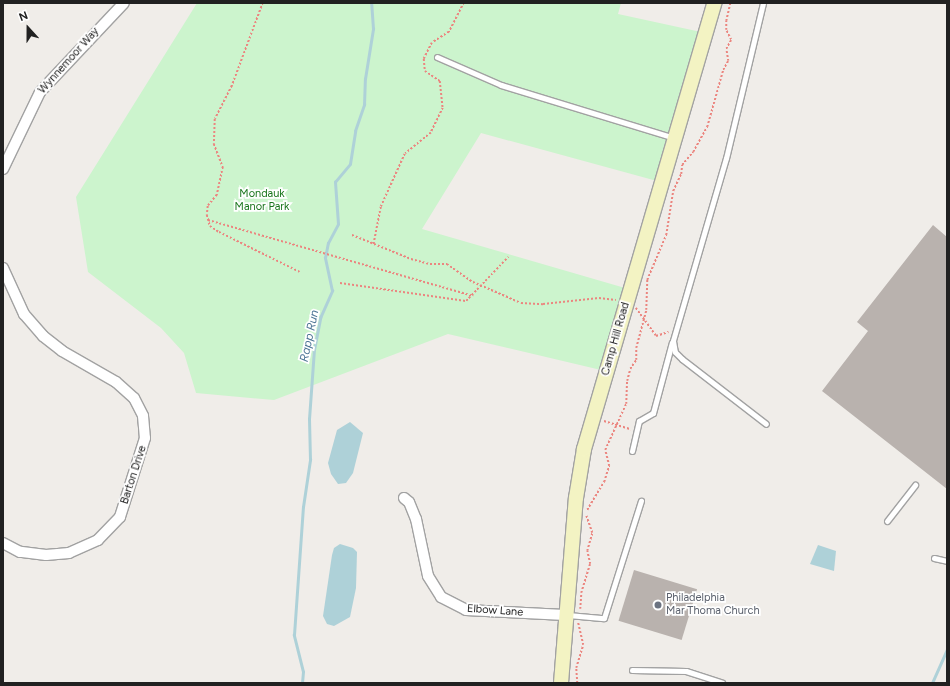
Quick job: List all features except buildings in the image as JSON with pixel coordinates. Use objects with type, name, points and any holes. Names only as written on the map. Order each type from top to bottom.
[{"type":"street","name":"Wynnemoor Way","points":[[3,169],[6,152],[40,92],[124,3]]},
{"type":"street","name":"Camp Hill Road","points":[[561,683],[565,615],[576,498],[584,449],[714,3]]},
{"type":"street","points":[[3,268],[7,290]]},
{"type":"street","name":"Barton Drive","points":[[3,543],[20,552],[46,555],[69,553],[98,540],[120,517],[145,438],[140,408],[126,389],[104,373],[62,351],[43,336],[24,314],[7,290]]},
{"type":"street","name":"Elbow Lane","points":[[404,498],[409,502],[416,519],[428,576],[441,597],[456,606],[471,611],[565,615]]},
{"type":"lane","points":[[632,451],[639,421],[653,413],[673,341],[674,332],[726,158],[763,3]]},
{"type":"lane","points":[[437,57],[501,85],[675,138]]},
{"type":"lane","points":[[673,341],[675,352],[682,359],[766,424]]},
{"type":"lane","points":[[887,521],[915,485]]},
{"type":"lane","points":[[565,615],[604,618],[641,501]]},
{"type":"lane","points":[[934,558],[947,561]]},
{"type":"lane","points":[[632,670],[686,672],[722,683]]},
{"type":"path","points":[[263,3],[232,86],[215,119],[214,144],[223,167],[217,195],[208,206],[208,220],[210,226],[219,232],[300,272]]},
{"type":"path","points":[[374,244],[381,206],[405,154],[431,133],[443,108],[440,81],[425,71],[424,59],[432,43],[449,32],[464,3]]},
{"type":"path","points":[[577,683],[576,668],[583,645],[578,627],[581,593],[590,564],[588,551],[592,533],[586,515],[588,506],[604,482],[609,466],[605,450],[626,404],[627,381],[630,369],[636,360],[636,348],[644,318],[647,280],[666,235],[676,182],[681,174],[682,164],[693,152],[707,127],[723,70],[728,61],[726,49],[731,40],[726,30],[726,21],[730,3]]},
{"type":"path","points":[[208,220],[473,296]]},
{"type":"path","points":[[352,235],[411,259],[430,264],[447,264],[481,286],[522,303],[543,304],[570,299],[599,298],[626,303],[634,306],[656,336],[674,332]]},
{"type":"path","points":[[340,284],[466,301],[473,296],[508,257]]},
{"type":"path","points":[[593,417],[637,430]]},
{"type":"green space","name":"Mondauk Manor Park","points":[[197,3],[621,3],[618,14],[701,32],[657,181],[481,133],[422,229],[625,288],[601,370],[448,334],[274,400],[196,393],[184,353],[161,328],[88,272],[76,197]]},
{"type":"water","points":[[350,422],[363,433],[353,473],[346,483],[338,484],[331,474],[328,463],[337,430]]},
{"type":"water","points":[[340,544],[353,548],[357,552],[356,588],[350,617],[334,626],[327,624],[323,616],[332,555],[334,548]]},
{"type":"water","points":[[818,545],[836,551],[834,571],[810,564]]},
{"type":"waterway","name":"Rapp Run","points":[[302,683],[303,672],[294,635],[303,507],[310,460],[309,419],[314,350],[320,318],[332,291],[325,258],[328,243],[338,224],[335,182],[350,164],[355,131],[364,105],[365,79],[373,29],[371,3]]},
{"type":"waterway","points":[[932,683],[947,649]]},
{"type":"place","name":"Philadelphia Mar Thoma Church","points":[[658,605]]}]
